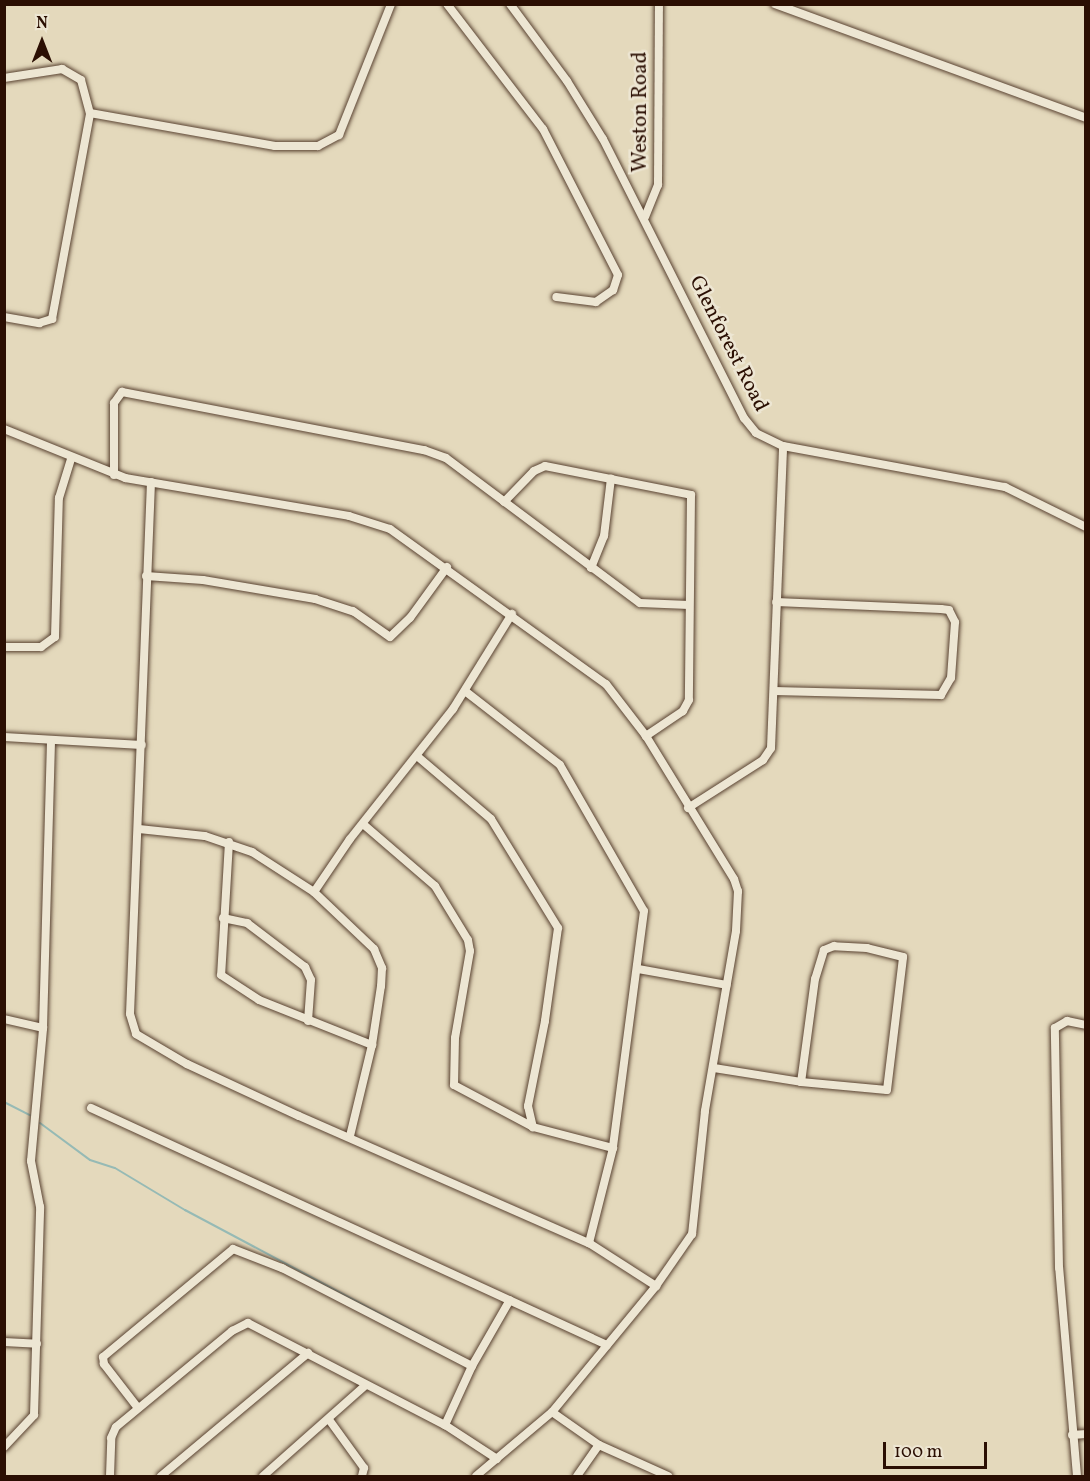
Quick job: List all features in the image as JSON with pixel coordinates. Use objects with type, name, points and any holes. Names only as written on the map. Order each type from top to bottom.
[{"type":"street","points":[[90,113],[275,146],[318,146],[339,135],[391,4]]},
{"type":"street","points":[[447,4],[543,129],[618,275],[614,291],[596,302],[556,297]]},
{"type":"street","name":"Glenforest Road","points":[[510,4],[582,104],[645,216],[744,418],[756,433],[783,446],[1005,487],[1086,527]]},
{"type":"street","name":"Weston Road","points":[[645,216],[658,185],[659,4]]},
{"type":"street","points":[[775,4],[1086,118]]},
{"type":"street","points":[[4,78],[62,69],[81,80],[90,113],[52,319],[39,323],[4,317]]},
{"type":"street","points":[[114,475],[114,403],[117,394],[128,392],[433,452],[645,605],[689,605]]},
{"type":"street","points":[[4,429],[71,459],[114,475],[363,519],[390,529],[447,567],[606,684],[646,736],[738,891],[736,931],[705,1111],[692,1234],[656,1286],[552,1412],[476,1476]]},
{"type":"street","points":[[688,808],[768,754],[774,691],[783,446]]},
{"type":"street","points":[[4,647],[42,647],[55,637],[58,502],[71,459]]},
{"type":"street","points":[[504,502],[541,467],[611,478],[692,495],[688,704],[646,736]]},
{"type":"street","points":[[591,568],[604,536],[611,478]]},
{"type":"street","points":[[151,482],[130,1014],[136,1034],[187,1064],[589,1243],[656,1286]]},
{"type":"street","points":[[146,576],[203,580],[315,599],[353,611],[390,637],[406,623],[447,567]]},
{"type":"street","points":[[774,691],[941,695],[951,678],[955,621],[949,610],[941,609],[776,602]]},
{"type":"street","points":[[314,892],[465,691],[512,614]]},
{"type":"street","points":[[465,691],[547,752],[564,770],[644,911],[613,1148],[589,1243]]},
{"type":"street","points":[[4,737],[142,745]]},
{"type":"street","points":[[4,1447],[34,1415],[40,1207],[31,1161],[43,1028],[51,740]]},
{"type":"street","points":[[417,756],[491,819],[558,928],[545,1021],[528,1106],[533,1127]]},
{"type":"street","points":[[363,824],[435,886],[470,944],[451,1081],[457,1088],[533,1127],[613,1148]]},
{"type":"street","points":[[139,830],[229,842],[282,869],[314,892],[365,937],[379,959],[381,986],[372,1045],[350,1136]]},
{"type":"street","points":[[229,842],[221,975],[259,1000],[372,1045]]},
{"type":"street","points":[[224,918],[247,923],[305,967],[311,980],[308,1021]]},
{"type":"street","points":[[714,1068],[801,1083],[887,1090],[903,957],[867,948],[834,946],[824,950],[815,979],[801,1083]]},
{"type":"street","points":[[638,969],[726,985]]},
{"type":"street","points":[[4,1019],[43,1028]]},
{"type":"street","points":[[1077,1476],[1059,1268],[1055,1028],[1067,1022],[1086,1025]]},
{"type":"street","points":[[91,1108],[607,1345]]},
{"type":"street","points":[[138,1408],[104,1364],[103,1357],[233,1249],[282,1268],[472,1366]]},
{"type":"street","points":[[445,1425],[472,1366],[510,1300]]},
{"type":"street","points":[[110,1476],[113,1432],[138,1408],[243,1324],[264,1328],[366,1385],[445,1425],[497,1459]]},
{"type":"street","points":[[4,1342],[37,1344]]},
{"type":"street","points":[[161,1476],[308,1353]]},
{"type":"street","points":[[263,1476],[330,1421],[366,1385]]},
{"type":"street","points":[[552,1412],[599,1445],[668,1476]]},
{"type":"street","points":[[330,1421],[364,1468],[362,1476]]},
{"type":"street","points":[[1072,1436],[1086,1434]]},
{"type":"street","points":[[577,1476],[599,1445]]},
{"type":"waterway","points":[[4,1102],[30,1115]]},
{"type":"waterway","points":[[40,1123],[90,1160],[115,1168],[185,1210],[462,1357]]}]
